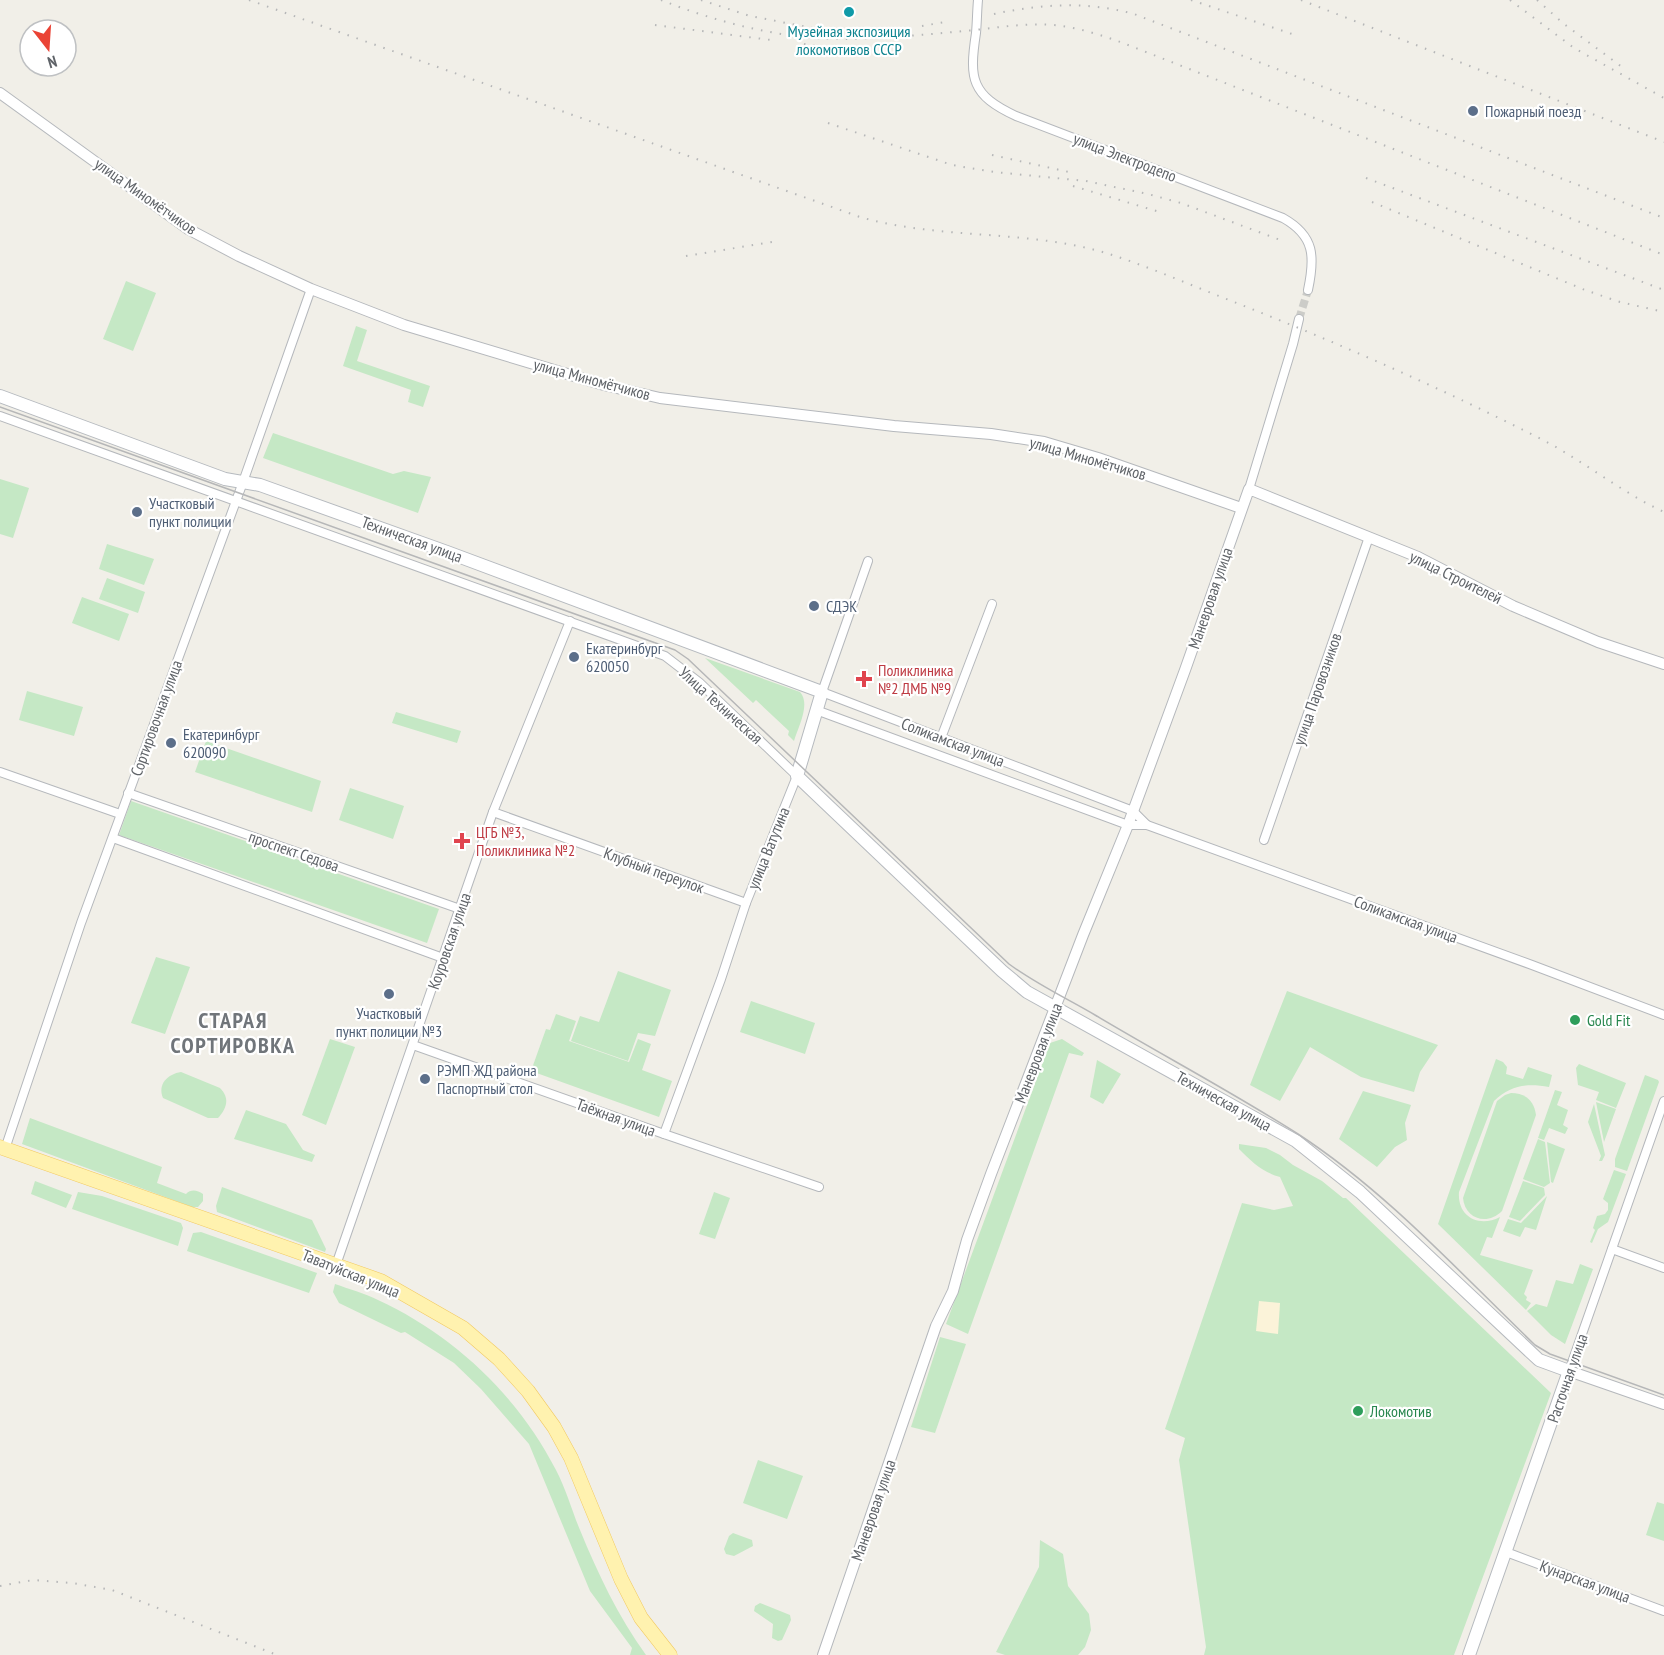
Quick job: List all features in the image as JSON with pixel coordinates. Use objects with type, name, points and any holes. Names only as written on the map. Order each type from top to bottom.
[{"type":"main road","name":"Техническая улица","points":[[0,396],[225,479],[260,485],[447,552],[822,692]]},
{"type":"main road","name":"улица Ватутина","points":[[797,776],[822,692]]},
{"type":"main road","name":"Техническая улица","points":[[797,776],[1002,971],[1027,992],[1296,1141],[1360,1192],[1539,1360],[1569,1371]]},
{"type":"main road","name":"Таватуйская улица","points":[[3,1148],[381,1281],[463,1328],[499,1359],[528,1391],[554,1427],[571,1458],[621,1580],[641,1618],[670,1655]]},
{"type":"main road","name":"Расточная улица","points":[[1469,1655],[1569,1371]]},
{"type":"street","name":"улица Электродепо","points":[[978,0],[972,68],[974,81],[980,91],[996,105],[1016,116],[1294,224],[1301,230],[1310,245],[1311,265],[1308,290]]},
{"type":"street","name":"улица Миномётчиков","points":[[0,93],[188,228],[239,256],[310,289],[404,325],[604,385],[660,398],[894,426],[991,434],[1044,442],[1098,458],[1241,508]]},
{"type":"street","name":"Сортировочная улица","points":[[3,1148],[81,923],[243,482],[310,289]]},
{"type":"street","name":"Маневровая улица","points":[[823,1655],[936,1326],[953,1292],[967,1240],[1055,1006],[1128,825],[1185,670],[1260,453],[1299,319]]},
{"type":"street","name":"Улица Техническая","points":[[0,416],[665,656],[681,667],[797,776]]},
{"type":"street","name":"улица Строителей","points":[[1248,489],[1418,557],[1513,606],[1598,642],[1664,664]]},
{"type":"street","name":"улица Паровозников","points":[[1264,840],[1369,537]]},
{"type":"street","name":"улица Ватутина","points":[[822,692],[868,561]]},
{"type":"street","points":[[941,738],[992,604]]},
{"type":"street","name":"Коуровская улица","points":[[336,1265],[493,812],[570,621]]},
{"type":"street","name":"Соликамская улица","points":[[822,692],[1132,811],[1147,825]]},
{"type":"street","name":"Соликамская улица","points":[[816,710],[1128,825],[1147,825],[1532,964],[1664,1016]]},
{"type":"street","points":[[0,772],[120,814]]},
{"type":"street","name":"улица Ватутина","points":[[664,1134],[721,979],[746,903],[797,776]]},
{"type":"street","name":"проспект Седова","points":[[128,793],[460,909]]},
{"type":"street","name":"Клубный переулок","points":[[493,812],[746,903]]},
{"type":"street","points":[[113,838],[443,958]]},
{"type":"street","name":"Таёжная улица","points":[[413,1045],[819,1186]]},
{"type":"street","name":"Расточная улица","points":[[1569,1371],[1664,1101]]},
{"type":"street","points":[[1612,1249],[1664,1268]]},
{"type":"street","name":"Техническая улица","points":[[1569,1371],[1664,1404]]},
{"type":"street","name":"Кунарская улица","points":[[1506,1552],[1664,1611]]},
{"type":"green space","points":[[126,281],[156,293],[133,351],[103,339]]},
{"type":"green space","points":[[356,326],[367,330],[357,361],[430,386],[423,407],[408,402],[411,390],[343,366]]},
{"type":"green space","points":[[273,433],[393,474],[404,471],[431,477],[418,513],[263,458]]},
{"type":"green space","points":[[0,479],[29,488],[13,538],[0,534]]},
{"type":"green space","points":[[107,544],[154,559],[144,585],[99,569]]},
{"type":"green space","points":[[107,578],[145,592],[138,613],[99,599]]},
{"type":"green space","points":[[82,597],[129,614],[119,641],[72,623]]},
{"type":"green space","points":[[705,658],[800,692],[804,709],[794,741],[788,735],[789,731],[756,700],[753,703]]},
{"type":"green space","points":[[27,691],[83,707],[74,736],[19,720]]},
{"type":"green space","points":[[396,712],[461,731],[457,743],[392,723]]},
{"type":"green space","points":[[206,741],[321,781],[312,812],[195,772]]},
{"type":"green space","points":[[350,788],[404,806],[393,839],[339,820]]},
{"type":"green space","points":[[131,801],[439,909],[427,943],[119,835]]},
{"type":"green space","points":[[156,957],[190,967],[165,1034],[131,1023]]},
{"type":"green space","points":[[618,971],[671,990],[655,1036],[638,1033],[628,1061],[571,1041],[580,1016],[599,1022]]},
{"type":"green space","points":[[1287,991],[1438,1045],[1420,1072],[1414,1092],[1361,1077],[1310,1047],[1280,1101],[1250,1085]]},
{"type":"green space","points":[[751,1001],[815,1023],[805,1054],[740,1032]]},
{"type":"green space","points":[[556,1014],[576,1021],[569,1041],[629,1062],[638,1039],[651,1044],[642,1070],[672,1081],[659,1117],[531,1071],[546,1029],[550,1030]]},
{"type":"green space","points":[[330,1039],[355,1047],[326,1125],[302,1115]]},
{"type":"green space","points":[[1062,1039],[1084,1053],[1082,1056],[1069,1053],[968,1334],[946,1324],[1050,1043]]},
{"type":"green space","points":[[1496,1059],[1507,1067],[1506,1074],[1523,1079],[1528,1067],[1552,1075],[1549,1087],[1520,1086],[1494,1101],[1459,1192],[1462,1208],[1471,1218],[1484,1221],[1500,1217],[1492,1238],[1487,1237],[1480,1255],[1533,1270],[1524,1294],[1527,1297],[1526,1300],[1531,1303],[1526,1310],[1438,1224]]},
{"type":"green space","points":[[1097,1060],[1121,1074],[1103,1104],[1090,1097]]},
{"type":"green space","points":[[1579,1064],[1626,1083],[1616,1108],[1596,1100],[1599,1092],[1578,1085],[1576,1068]]},
{"type":"green space","points":[[181,1072],[220,1088],[226,1103],[218,1118],[208,1118],[163,1098],[161,1088],[165,1080]]},
{"type":"green space","points":[[1645,1075],[1659,1082],[1627,1171],[1615,1167],[1615,1159]]},
{"type":"green space","points":[[1555,1090],[1562,1092],[1557,1105],[1568,1110],[1563,1125],[1568,1128],[1565,1134],[1549,1128],[1544,1140],[1538,1138]]},
{"type":"green space","points":[[1363,1091],[1411,1105],[1405,1123],[1407,1140],[1395,1147],[1377,1167],[1339,1139]]},
{"type":"green space","points":[[1511,1093],[1521,1094],[1528,1099],[1536,1115],[1502,1211],[1490,1218],[1478,1218],[1468,1211],[1463,1198],[1497,1101]]},
{"type":"green space","points":[[1596,1102],[1616,1109],[1604,1142]]},
{"type":"green space","points":[[1594,1104],[1605,1155],[1602,1161],[1599,1161],[1601,1156],[1588,1122]]},
{"type":"green space","points":[[246,1110],[286,1124],[303,1150],[315,1155],[312,1162],[234,1139]]},
{"type":"green space","points":[[30,1118],[162,1167],[157,1183],[186,1194],[192,1191],[199,1192],[203,1194],[203,1201],[198,1207],[192,1207],[22,1144]]},
{"type":"green space","points":[[1538,1139],[1545,1142],[1550,1183],[1544,1187],[1523,1179]]},
{"type":"green space","points":[[1547,1142],[1565,1149],[1553,1183],[1551,1182]]},
{"type":"green space","name":"Локомотив","points":[[1239,1144],[1266,1148],[1280,1155],[1346,1198],[1551,1393],[1454,1655],[1204,1655],[1206,1647],[1179,1460],[1185,1438],[1165,1429],[1242,1203],[1274,1210],[1293,1206],[1280,1177],[1253,1162],[1239,1149]]},
{"type":"green space","points":[[1614,1170],[1626,1174],[1608,1222],[1598,1229],[1592,1243],[1590,1242],[1597,1216],[1605,1214],[1608,1210],[1608,1203],[1603,1199]]},
{"type":"green space","points":[[35,1181],[72,1195],[66,1208],[31,1194]]},
{"type":"green space","points":[[1523,1181],[1544,1188],[1545,1195],[1520,1221],[1509,1217]]},
{"type":"green space","points":[[222,1187],[312,1220],[326,1249],[325,1252],[217,1212],[216,1206]]},
{"type":"green space","points":[[78,1192],[102,1196],[181,1223],[183,1228],[178,1246],[72,1209]]},
{"type":"green space","points":[[714,1192],[730,1198],[715,1239],[699,1234]]},
{"type":"green space","points":[[1547,1196],[1536,1230],[1525,1227],[1520,1237],[1503,1231],[1508,1219],[1521,1223]]},
{"type":"green space","points":[[201,1232],[317,1273],[309,1293],[187,1251],[193,1233]]},
{"type":"green space","points":[[1580,1264],[1593,1269],[1565,1344],[1551,1335],[1527,1311],[1536,1304],[1547,1307],[1556,1280],[1573,1284]]},
{"type":"green space","points":[[335,1284],[378,1300],[433,1331],[481,1370],[503,1393],[541,1443],[556,1470],[601,1579],[626,1625],[646,1655],[630,1655],[632,1648],[590,1591],[529,1444],[481,1389],[454,1363],[405,1332],[401,1333],[339,1303],[333,1292]]},
{"type":"green space","points":[[940,1337],[966,1344],[935,1433],[911,1427]]},
{"type":"green space","points":[[758,1460],[803,1476],[787,1519],[743,1503]]},
{"type":"green space","points":[[1657,1502],[1664,1504],[1664,1541],[1646,1535]]},
{"type":"green space","points":[[733,1533],[752,1540],[753,1546],[734,1556],[726,1554],[724,1549],[729,1536]]},
{"type":"green space","points":[[1040,1540],[1063,1554],[1068,1586],[1089,1614],[1091,1630],[1085,1647],[1078,1655],[1005,1655],[996,1652],[1039,1567]]},
{"type":"green space","points":[[760,1603],[790,1615],[791,1620],[782,1640],[772,1638],[773,1624],[754,1611],[755,1606]]},
{"type":"sand","points":[[1259,1301],[1280,1303],[1278,1334],[1256,1331]]},
{"type":"tunnel","points":[[1299,319],[1308,290]]},
{"type":"tram line","points":[[0,407],[675,650],[688,659],[1009,964],[1248,1103],[1331,1157],[1392,1207],[1535,1345],[1550,1354],[1664,1395]]},
{"type":"railway","points":[[249,0],[860,217],[921,229],[1045,240],[1106,253],[1137,264],[1309,332],[1466,402],[1543,440],[1664,512]]},
{"type":"railway","points":[[661,0],[729,23],[776,33],[824,39],[896,37],[1033,25],[1080,29],[1123,43],[1664,255]]},
{"type":"railway","points":[[701,0],[750,16],[823,30]]},
{"type":"railway","points":[[1191,0],[1295,35]]},
{"type":"railway","points":[[1301,0],[1664,142]]},
{"type":"railway","points":[[1510,0],[1574,48],[1664,98]]},
{"type":"railway","points":[[1537,0],[1564,24],[1622,67]]},
{"type":"railway","points":[[994,14],[1064,5],[1099,7],[1134,14],[1664,218]]},
{"type":"railway","points":[[922,26],[945,22]]},
{"type":"railway","points":[[655,25],[771,40]]},
{"type":"railway","points":[[804,44],[855,52]]},
{"type":"railway","points":[[828,123],[952,165],[994,172],[1086,181],[1148,194],[1181,203],[1283,241]]},
{"type":"railway","points":[[992,155],[1069,172]]},
{"type":"railway","points":[[1366,178],[1664,290]]},
{"type":"railway","points":[[1073,186],[1163,213]]},
{"type":"railway","points":[[1372,202],[1585,290],[1620,302],[1664,312]]},
{"type":"railway","points":[[686,256],[772,242]]},
{"type":"railway","points":[[0,1586],[33,1580],[72,1583],[112,1590],[277,1655]]},
{"type":"place","name":"Музейная экспозиция локомотивов СССР","points":[[849,12]]},
{"type":"place","name":"Пожарный поезд","points":[[1473,111]]},
{"type":"place","name":"Участковый пункт полиции","points":[[137,512]]},
{"type":"place","name":"СДЭК","points":[[814,606]]},
{"type":"place","name":"Екатеринбург 620050","points":[[574,657]]},
{"type":"place","name":"Поликлиника №2 ДМБ №9","points":[[864,679]]},
{"type":"place","name":"Екатеринбург 620090","points":[[171,743]]},
{"type":"place","name":"ЦГБ №3, Поликлиника №2","points":[[462,841]]},
{"type":"place","name":"Участковый пункт полиции №3","points":[[389,994]]},
{"type":"place","name":"Gold Fit","points":[[1575,1020]]},
{"type":"place","name":"РЭМП ЖД района Паспортный стол","points":[[425,1079]]},
{"type":"place","name":"Локомотив","points":[[1358,1411]]},
{"type":"district","name":"СТАРАЯ СОРТИРОВКА","points":[[233,1032]]}]
